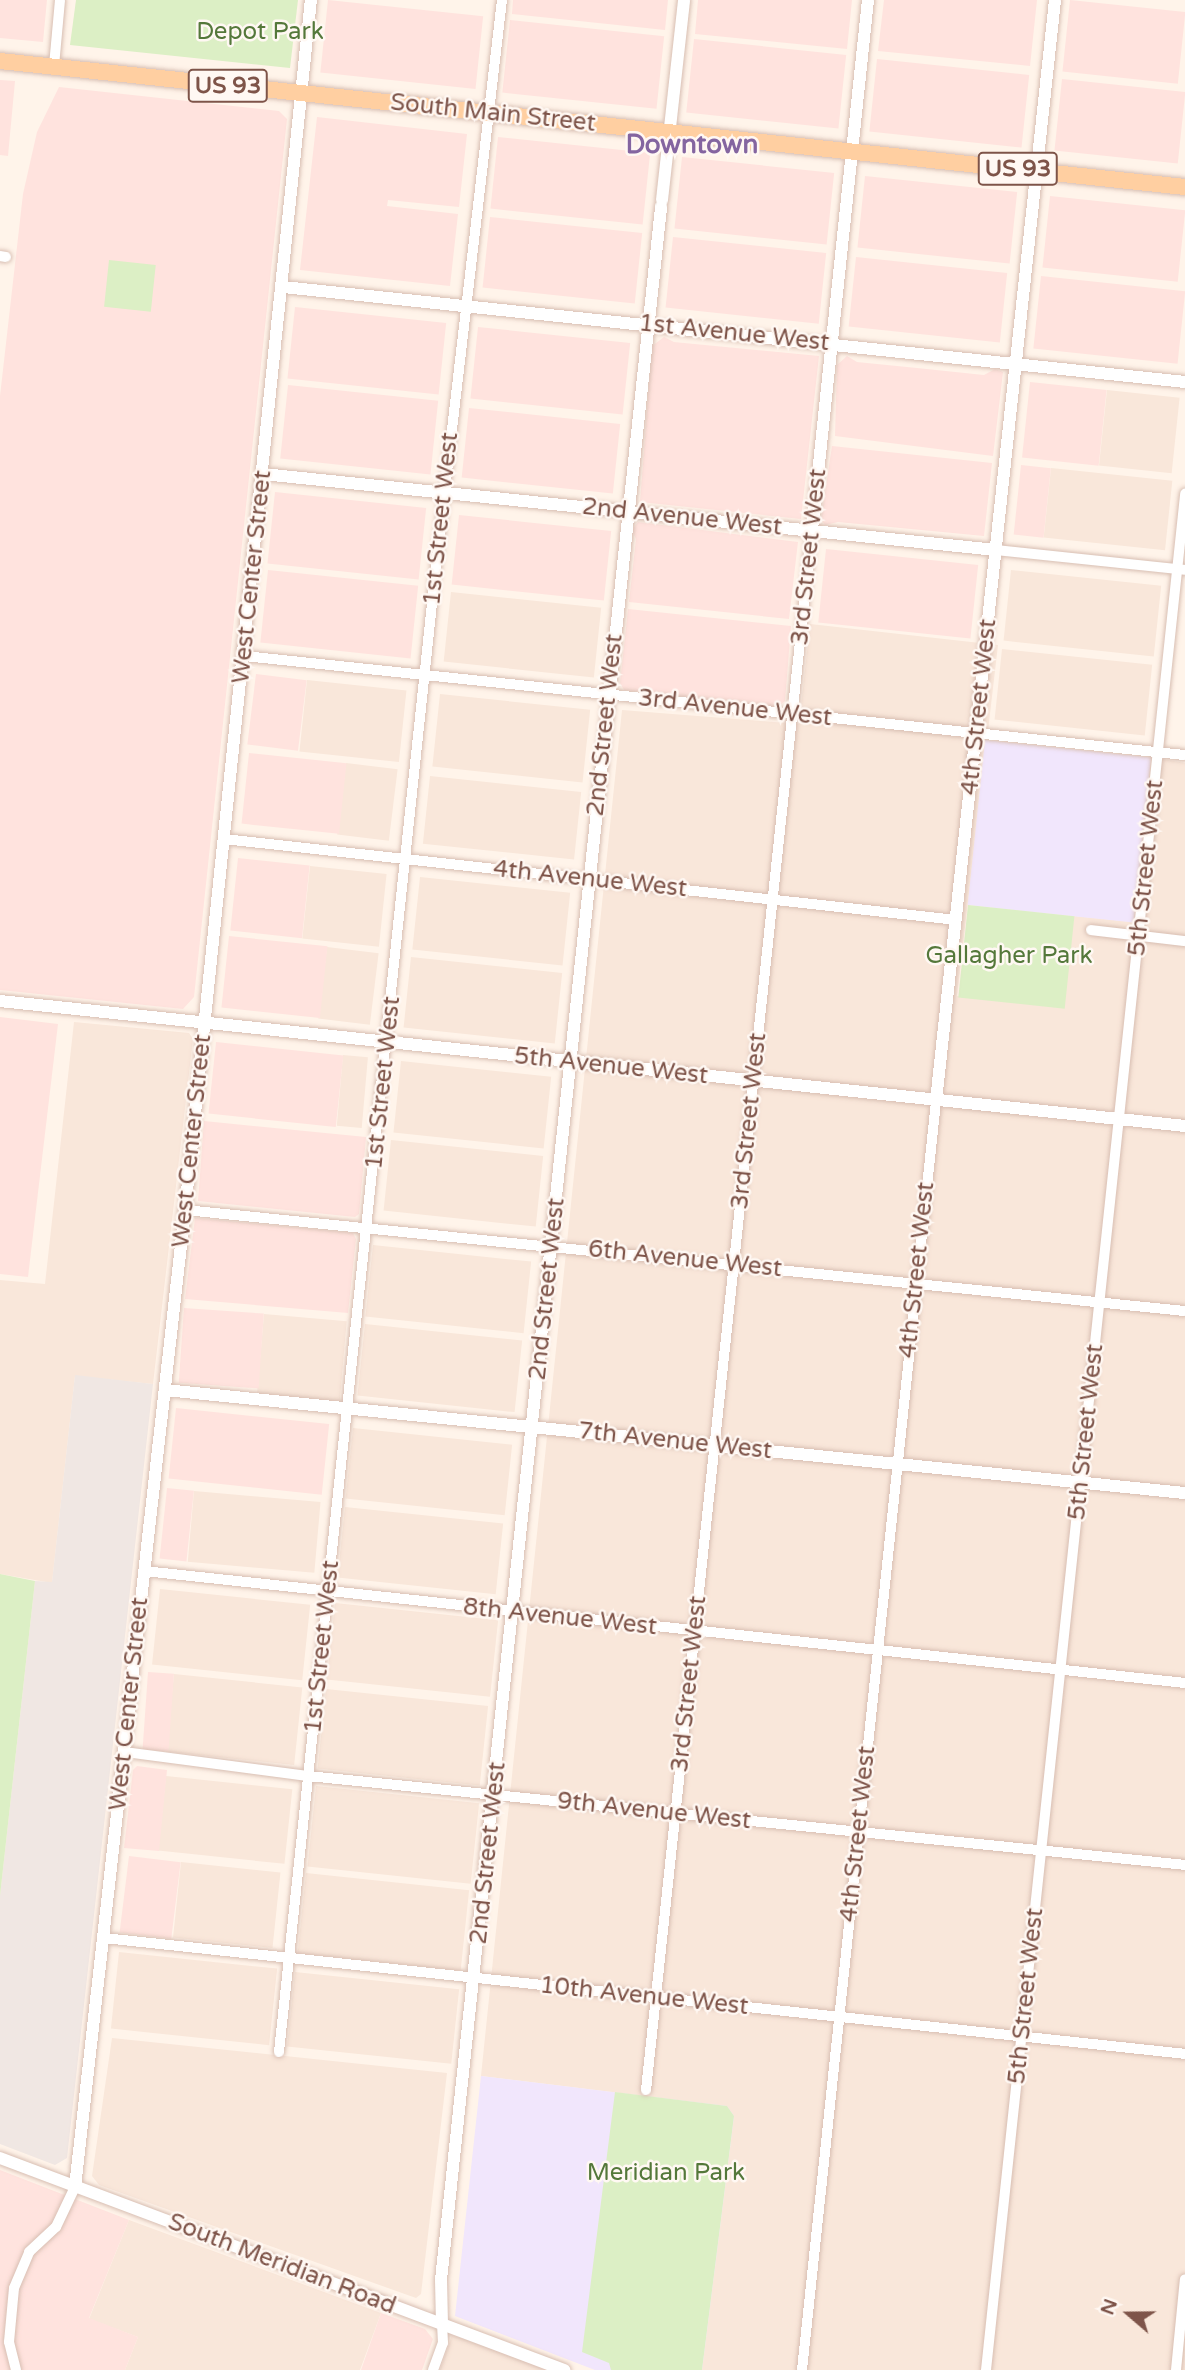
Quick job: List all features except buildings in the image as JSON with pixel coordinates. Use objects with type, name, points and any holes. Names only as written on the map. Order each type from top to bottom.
[{"type":"main road","name":"US 93","points":[[0,61],[302,93]]},
{"type":"main road","name":"South Main Street","points":[[302,93],[1185,187]]},
{"type":"street","points":[[54,66],[60,0]]},
{"type":"street","name":"West Center Street","points":[[75,2187],[186,1210],[311,0]]},
{"type":"street","name":"1st Street West","points":[[279,2052],[444,491],[502,0]]},
{"type":"street","name":"2nd Street West","points":[[433,2370],[443,2343],[441,2280],[684,0]]},
{"type":"street","name":"3rd Street West","points":[[646,2090],[868,0]]},
{"type":"street","name":"4th Street West","points":[[802,2370],[915,1283],[1055,0]]},
{"type":"street","name":"1st Avenue West","points":[[283,287],[1185,382]]},
{"type":"street","name":"2nd Avenue West","points":[[263,474],[1181,570]]},
{"type":"street","name":"5th Street West","points":[[986,2370],[1138,936],[1181,570],[1185,494]]},
{"type":"street","name":"3rd Avenue West","points":[[244,656],[1185,755]]},
{"type":"street","name":"4th Avenue West","points":[[224,839],[956,920]]},
{"type":"street","points":[[1091,930],[1185,941]]},
{"type":"street","name":"5th Avenue West","points":[[0,1001],[1185,1126]]},
{"type":"street","name":"6th Avenue West","points":[[186,1210],[1185,1311]]},
{"type":"street","name":"7th Avenue West","points":[[165,1390],[1185,1493]]},
{"type":"street","name":"8th Avenue West","points":[[144,1571],[328,1593],[1185,1683]]},
{"type":"street","name":"9th Avenue West","points":[[125,1752],[308,1776],[1185,1865]]},
{"type":"street","name":"10th Avenue West","points":[[104,1938],[1185,2054]]},
{"type":"street","name":"South Meridian Road","points":[[0,2158],[564,2370]]},
{"type":"street","points":[[16,2370],[9,2342],[14,2288],[29,2252],[56,2227],[75,2187]]},
{"type":"street","points":[[1176,2370],[1185,2279]]},
{"type":"shaded area","points":[[0,0],[47,0],[43,42],[0,38]]},
{"type":"shaded area","points":[[328,0],[483,16],[476,89],[320,73]]},
{"type":"shaded area","points":[[513,0],[668,0],[665,30],[512,14]]},
{"type":"shaded area","points":[[698,0],[852,0],[847,49],[695,34]]},
{"type":"shaded area","points":[[884,0],[1037,0],[1030,66],[878,51]]},
{"type":"shaded area","points":[[1070,0],[1185,12],[1178,84],[1062,72]]},
{"type":"shaded area","points":[[510,20],[664,36],[657,109],[502,93]]},
{"type":"shaded area","points":[[694,39],[846,55],[838,129],[686,113]]},
{"type":"shaded area","points":[[877,59],[1029,75],[1022,148],[869,132]]},
{"type":"shaded area","points":[[1062,79],[1185,92],[1178,164],[1054,151]]},
{"type":"shaded area","points":[[0,80],[15,81],[8,156],[0,155]]},
{"type":"shaded area","points":[[59,87],[279,111],[287,119],[194,997],[183,1009],[0,990],[0,396],[23,194],[37,132]]},
{"type":"shaded area","points":[[317,117],[467,134],[459,207],[388,200],[387,206],[458,214],[450,286],[300,270]]},
{"type":"shaded area","points":[[498,137],[650,153],[643,225],[490,209]]},
{"type":"shaded area","points":[[682,157],[834,173],[827,245],[674,229]]},
{"type":"shaded area","points":[[865,176],[1017,192],[1010,264],[857,248]]},
{"type":"shaded area","points":[[1050,196],[1185,210],[1178,282],[1042,268]]},
{"type":"shaded area","points":[[490,217],[642,233],[635,304],[483,288]]},
{"type":"shaded area","points":[[673,237],[826,253],[819,324],[666,308]]},
{"type":"shaded area","points":[[856,257],[1007,273],[1000,343],[849,327]]},
{"type":"shaded area","points":[[1041,276],[1185,291],[1178,364],[1033,349]]},
{"type":"shaded area","points":[[295,307],[446,323],[439,394],[287,379]]},
{"type":"shaded area","points":[[478,327],[630,343],[623,415],[470,399]]},
{"type":"shaded area","points":[[664,337],[674,342],[819,356],[801,519],[640,502],[652,346]]},
{"type":"shaded area","points":[[847,356],[857,362],[984,375],[995,369],[1003,372],[993,456],[835,436],[837,365]]},
{"type":"shaded area","points":[[1030,382],[1107,390],[1099,466],[1022,458]]},
{"type":"shaded area","points":[[288,385],[438,401],[430,474],[280,459]]},
{"type":"shaded area","points":[[1107,390],[1180,398],[1172,473],[1099,466]]},
{"type":"shaded area","points":[[469,408],[620,424],[613,494],[462,478]]},
{"type":"shaded area","points":[[832,446],[992,463],[984,536],[838,522],[825,525],[821,519]]},
{"type":"shaded area","points":[[1021,465],[1051,468],[1044,538],[1014,535]]},
{"type":"shaded area","points":[[1051,468],[1172,481],[1165,550],[1044,538]]},
{"type":"shaded area","points":[[275,492],[426,508],[419,579],[267,564]]},
{"type":"shaded area","points":[[459,515],[611,531],[604,601],[452,585]]},
{"type":"shaded area","points":[[638,522],[798,542],[789,619],[629,602],[636,539],[632,530]]},
{"type":"shaded area","points":[[826,549],[978,565],[970,639],[818,623]]},
{"type":"shaded area","points":[[268,570],[418,586],[411,658],[260,643]]},
{"type":"shaded area","points":[[1011,570],[1161,586],[1154,656],[1004,641]]},
{"type":"shaded area","points":[[451,592],[601,608],[594,677],[444,662]]},
{"type":"shaded area","points":[[628,609],[791,626],[785,701],[778,707],[624,690],[620,683]]},
{"type":"shaded area","points":[[810,624],[998,645],[957,996],[1063,1008],[1074,916],[1133,922],[1151,757],[1185,763],[1185,2370],[702,2370],[734,2116],[726,2106],[481,2076],[622,710],[799,724]]},
{"type":"shaded area","points":[[1002,649],[1152,665],[1145,735],[995,720]]},
{"type":"shaded area","points":[[256,674],[307,680],[298,751],[247,744]]},
{"type":"shaded area","points":[[307,680],[406,690],[399,762],[299,752]]},
{"type":"shaded area","points":[[440,694],[590,710],[583,782],[432,767]]},
{"type":"shaded area","points":[[985,740],[1151,757],[1134,923],[968,905]]},
{"type":"shaded area","points":[[249,753],[346,763],[339,834],[242,824]]},
{"type":"shaded area","points":[[346,763],[398,769],[389,841],[337,834]]},
{"type":"shaded area","points":[[430,776],[581,792],[574,860],[423,844]]},
{"type":"shaded area","points":[[238,858],[310,866],[302,938],[230,931]]},
{"type":"shaded area","points":[[310,866],[387,874],[379,947],[302,939]]},
{"type":"shaded area","points":[[420,877],[570,893],[563,965],[412,950]]},
{"type":"shaded area","points":[[229,936],[327,946],[320,1018],[221,1008]]},
{"type":"shaded area","points":[[327,947],[379,953],[370,1025],[318,1018]]},
{"type":"shaded area","points":[[411,957],[562,973],[555,1043],[404,1028]]},
{"type":"shaded area","points":[[0,1017],[58,1024],[28,1277],[0,1274]]},
{"type":"shaded area","points":[[74,1022],[189,1033],[193,1039],[153,1384],[75,1376],[52,1583],[0,1574],[0,1280],[45,1284]]},
{"type":"shaded area","points":[[216,1042],[343,1055],[336,1127],[208,1114]]},
{"type":"shaded area","points":[[343,1055],[368,1057],[362,1128],[337,1126]]},
{"type":"shaded area","points":[[401,1061],[551,1077],[544,1148],[393,1133]]},
{"type":"shaded area","points":[[204,1121],[366,1137],[359,1214],[355,1217],[198,1201]]},
{"type":"shaded area","points":[[391,1140],[543,1156],[536,1227],[384,1211]]},
{"type":"shaded area","points":[[195,1218],[353,1233],[356,1239],[348,1313],[185,1299]]},
{"type":"shaded area","points":[[373,1245],[531,1262],[524,1333],[365,1317]]},
{"type":"shaded area","points":[[184,1308],[264,1314],[259,1388],[179,1383]]},
{"type":"shaded area","points":[[264,1314],[347,1321],[340,1402],[257,1395]]},
{"type":"shaded area","points":[[365,1324],[522,1341],[515,1412],[357,1396]]},
{"type":"shaded area","points":[[75,1375],[153,1384],[67,2158],[55,2165],[0,2144],[0,1896],[35,1581],[52,1582]]},
{"type":"shaded area","points":[[176,1408],[329,1424],[322,1495],[169,1479]]},
{"type":"shaded area","points":[[353,1428],[512,1445],[505,1515],[346,1499]]},
{"type":"shaded area","points":[[167,1488],[194,1491],[186,1561],[160,1559]]},
{"type":"shaded area","points":[[194,1491],[321,1502],[314,1573],[188,1562]]},
{"type":"shaded area","points":[[345,1507],[503,1524],[496,1594],[338,1578]]},
{"type":"shaded area","points":[[160,1589],[310,1605],[302,1680],[152,1665]]},
{"type":"shaded area","points":[[335,1603],[498,1620],[490,1697],[327,1680]]},
{"type":"shaded area","points":[[148,1672],[174,1674],[168,1752],[143,1750]]},
{"type":"shaded area","points":[[174,1674],[302,1687],[294,1765],[166,1752]]},
{"type":"shaded area","points":[[326,1689],[488,1706],[480,1786],[318,1769]]},
{"type":"shaded area","points":[[137,1766],[167,1770],[159,1851],[124,1848],[133,1770]]},
{"type":"shaded area","points":[[166,1776],[292,1789],[284,1864],[158,1851]]},
{"type":"shaded area","points":[[316,1786],[479,1803],[471,1884],[308,1867]]},
{"type":"shaded area","points":[[129,1856],[181,1862],[171,1939],[120,1932]]},
{"type":"shaded area","points":[[181,1862],[280,1872],[273,1948],[173,1938]]},
{"type":"shaded area","points":[[306,1873],[469,1890],[461,1971],[298,1954]]},
{"type":"shaded area","points":[[119,1952],[277,1969],[269,2045],[111,2029]]},
{"type":"shaded area","points":[[295,1972],[459,1989],[451,2064],[287,2047]]},
{"type":"shaded area","points":[[112,2038],[447,2073],[421,2294],[416,2298],[99,2185],[92,2176]]},
{"type":"shaded area","points":[[481,2076],[727,2106],[734,2116],[702,2370],[595,2370],[455,2316]]},
{"type":"shaded area","points":[[0,2170],[129,2220],[89,2318],[138,2337],[125,2370],[0,2370]]},
{"type":"shaded area","points":[[129,2220],[381,2313],[360,2370],[125,2370],[138,2337],[89,2319]]},
{"type":"shaded area","points":[[381,2313],[425,2329],[433,2339],[422,2370],[361,2370]]},
{"type":"shaded area","points":[[452,2335],[551,2370],[440,2370]]},
{"type":"green space","name":"Depot Park","points":[[76,0],[298,0],[290,68],[70,45]]},
{"type":"green space","points":[[109,260],[156,265],[151,312],[104,307]]},
{"type":"green space","name":"Gallagher Park","points":[[968,905],[1074,916],[1065,1009],[958,997]]},
{"type":"green space","points":[[0,1574],[35,1581],[0,1896]]},
{"type":"green space","name":"Meridian Park","points":[[615,2092],[727,2106],[734,2116],[702,2370],[611,2370],[609,2363],[582,2352]]},
{"type":"district","name":"Downtown","points":[[692,145]]}]
